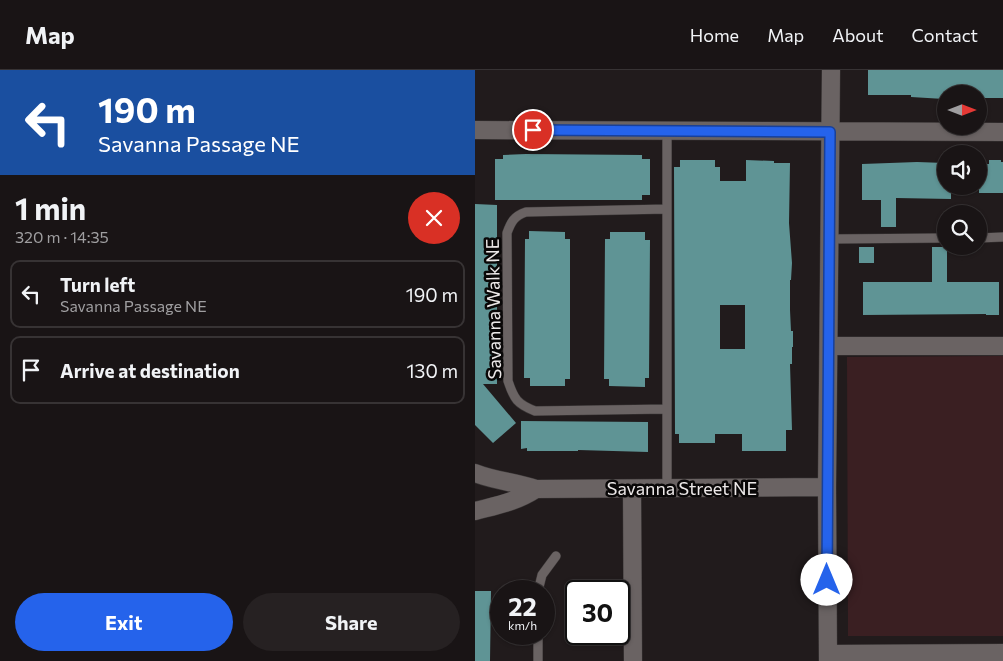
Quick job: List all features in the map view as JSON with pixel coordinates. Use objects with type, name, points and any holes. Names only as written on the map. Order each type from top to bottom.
[{"type":"street","points":[[831,70],[827,487],[828,658],[1003,653]]},
{"type":"street","points":[[475,130],[1003,132]]},
{"type":"street","points":[[829,346],[1003,346]]},
{"type":"street","name":"Savanna Street NE","points":[[475,473],[497,481],[536,489],[827,487]]},
{"type":"street","points":[[632,488],[633,661]]},
{"type":"street","name":"Savanna Street NE","points":[[475,511],[511,502],[536,489]]},
{"type":"lane","points":[[667,130],[667,488]]},
{"type":"lane","name":"Savanna Walk NE","points":[[667,210],[526,212],[519,214],[512,220],[507,233],[508,381],[513,396],[522,406],[535,411],[667,409]]},
{"type":"lane","points":[[987,238],[1003,237]]},
{"type":"lane","points":[[830,239],[937,238]]},
{"type":"lane","points":[[541,580],[542,575],[556,556]]},
{"type":"lane","points":[[538,645],[538,661]]},
{"type":"shaded area","points":[[1003,356],[1003,636],[848,636],[847,357]]},
{"type":"building","points":[[868,70],[1003,70],[1003,98],[987,98],[987,85],[937,85],[937,99],[911,97],[911,95],[868,95]]},
{"type":"building","points":[[503,155],[642,155],[642,159],[650,159],[650,195],[642,195],[642,200],[495,200],[495,159],[503,159]]},
{"type":"building","points":[[680,160],[715,160],[715,167],[720,167],[720,181],[746,181],[746,160],[790,163],[789,223],[792,263],[790,310],[791,331],[793,331],[792,364],[790,364],[792,430],[786,430],[786,451],[742,451],[742,434],[715,434],[715,443],[679,443],[679,434],[675,434],[674,167],[680,167]],"holes":[[[720,305],[745,305],[745,349],[720,349]]]},
{"type":"building","points":[[989,160],[1001,160],[1003,162],[1003,193],[987,193],[987,164],[989,164]]},
{"type":"building","points":[[937,163],[937,195],[951,195],[951,199],[896,198],[896,227],[881,227],[881,200],[862,200],[862,164]]},
{"type":"building","points":[[475,204],[497,205],[497,384],[483,384],[516,423],[493,443],[475,425]]},
{"type":"building","points":[[529,231],[565,232],[565,239],[570,239],[570,379],[565,379],[565,386],[530,386],[530,378],[524,378],[525,239],[529,239]]},
{"type":"building","points":[[610,232],[645,232],[645,240],[650,240],[649,378],[645,378],[645,387],[609,386],[609,379],[604,379],[605,239],[610,239]]},
{"type":"building","points":[[859,247],[874,247],[874,263],[859,263]]},
{"type":"building","points":[[932,247],[937,247],[937,255],[947,255],[947,282],[999,282],[999,315],[863,315],[863,282],[932,282]]},
{"type":"building","points":[[521,421],[648,422],[648,452],[527,451],[527,448],[521,449]]},
{"type":"building","points":[[475,591],[490,591],[490,661],[475,661]]},
{"type":"route","points":[[533,130],[830,132],[827,580]]}]
